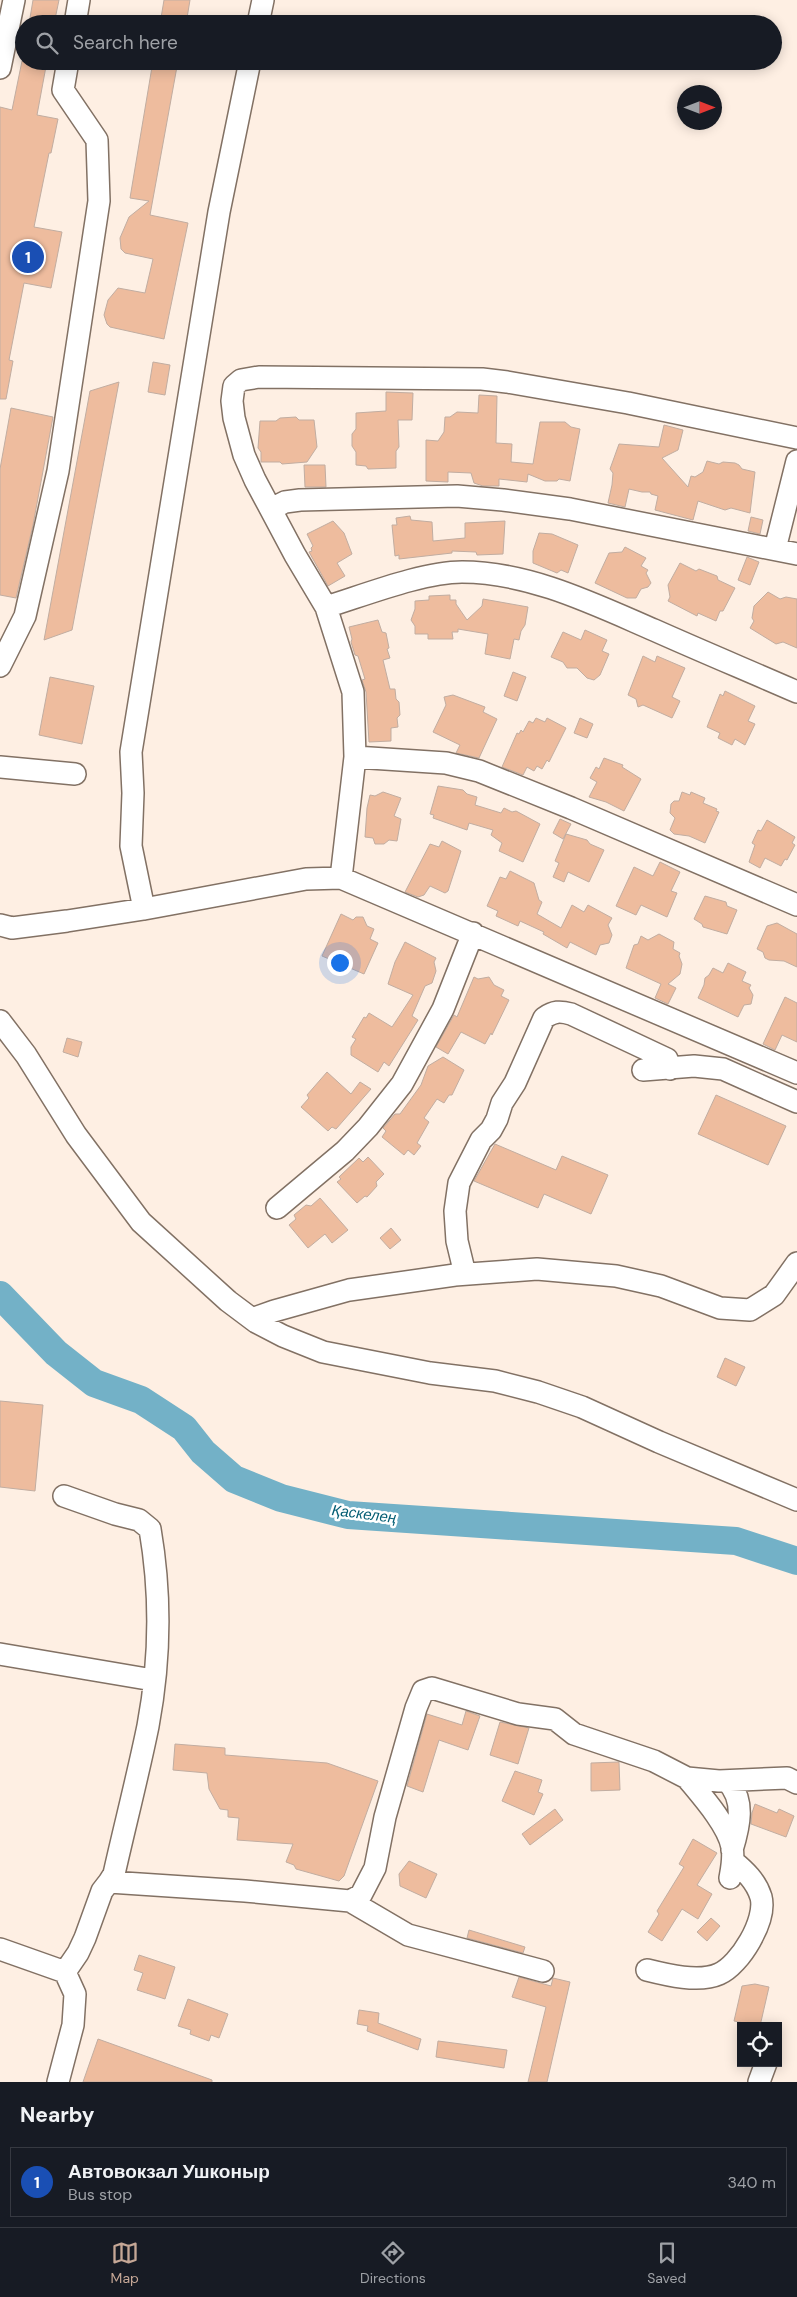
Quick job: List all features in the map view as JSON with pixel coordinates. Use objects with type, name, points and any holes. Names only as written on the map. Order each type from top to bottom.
[{"type":"lane","points":[[0,68],[14,0]]},
{"type":"lane","points":[[76,15],[79,0]]},
{"type":"lane","points":[[260,15],[263,0]]},
{"type":"lane","points":[[0,666],[25,616],[58,471],[99,202],[97,140],[63,90],[66,70]]},
{"type":"lane","points":[[144,909],[131,846],[133,793],[131,752],[219,212],[248,70]]},
{"type":"lane","points":[[340,878],[355,757],[353,692],[326,607],[270,509],[244,455],[234,418],[232,401],[234,386],[241,380],[249,377],[482,379],[628,403],[797,438]]},
{"type":"lane","points":[[775,549],[797,462]]},
{"type":"lane","points":[[270,509],[285,502],[310,499],[457,496],[570,509],[797,554]]},
{"type":"lane","points":[[326,607],[430,577],[461,572],[496,575],[571,594],[797,692]]},
{"type":"lane","points":[[355,757],[446,763],[479,771],[797,905]]},
{"type":"lane","points":[[0,767],[75,774]]},
{"type":"lane","points":[[0,925],[12,928],[144,909],[306,879],[340,878],[473,933],[797,1073]]},
{"type":"lane","points":[[277,1208],[345,1151],[368,1127],[402,1084],[443,1009],[473,933]]},
{"type":"lane","points":[[465,1274],[457,1241],[455,1212],[459,1183],[481,1140],[491,1130],[497,1119],[502,1103],[515,1083],[544,1018],[552,1012],[561,1011],[571,1014],[667,1059],[670,1069]]},
{"type":"lane","points":[[0,1021],[26,1055],[76,1135],[142,1222],[228,1301],[252,1319],[283,1336],[323,1352],[420,1372],[495,1381],[538,1392],[582,1407],[797,1500]]},
{"type":"lane","points":[[644,1070],[694,1066],[723,1069],[797,1102]]},
{"type":"lane","points":[[252,1319],[274,1310],[349,1290],[465,1274],[537,1269],[616,1276],[661,1286],[720,1308],[750,1310],[774,1295],[797,1263]]},
{"type":"lane","points":[[64,1496],[115,1514],[139,1520],[150,1529],[156,1563],[157,1631],[148,1725],[114,1874],[102,1891],[78,1953],[65,1972]]},
{"type":"lane","points":[[0,1654],[153,1680]]},
{"type":"lane","points":[[350,1901],[361,1895],[375,1868],[385,1817],[423,1691],[432,1688],[518,1714],[555,1719],[574,1734],[654,1761],[687,1778],[727,1781],[787,1778],[797,1783]]},
{"type":"lane","points":[[646,1970],[683,1979],[718,1975],[735,1962],[752,1938],[761,1912],[761,1898],[751,1877],[732,1863],[722,1825],[687,1778]]},
{"type":"lane","points":[[727,1781],[734,1788],[740,1812],[740,1827],[732,1863]]},
{"type":"lane","points":[[109,1882],[245,1891],[350,1901],[408,1935],[543,1971]]},
{"type":"lane","points":[[0,1949],[65,1972],[75,1994],[73,2025],[58,2082]]},
{"type":"lane","points":[[759,2082],[765,2067]]},
{"type":"building","points":[[33,0],[59,0],[56,15],[30,15]]},
{"type":"building","points":[[164,0],[190,0],[188,15],[162,15]]},
{"type":"building","points":[[20,70],[45,70],[37,115],[58,119],[34,227],[62,232],[51,288],[24,283],[9,360],[13,361],[6,399],[0,399],[0,107],[12,110]]},
{"type":"building","points":[[151,70],[176,70],[150,215],[188,223],[164,339],[110,327],[104,315],[108,300],[118,288],[145,293],[153,259],[125,253],[121,249],[120,238],[129,217],[149,201],[130,198]]},
{"type":"building","points":[[153,362],[170,365],[165,395],[148,392]]},
{"type":"building","points":[[119,382],[72,630],[44,640],[90,391]]},
{"type":"building","points":[[386,392],[413,393],[412,420],[398,420],[399,447],[396,451],[396,468],[368,469],[366,466],[356,465],[356,452],[352,446],[352,434],[356,429],[356,413],[386,411]]},
{"type":"building","points":[[479,395],[497,396],[496,443],[512,444],[511,462],[533,464],[540,422],[565,422],[571,427],[580,429],[570,481],[559,479],[557,481],[545,481],[528,474],[527,482],[499,479],[499,486],[483,486],[474,483],[471,473],[448,472],[448,482],[426,481],[426,440],[438,441],[444,432],[445,417],[450,417],[457,412],[478,413]]},
{"type":"building","points":[[11,408],[53,417],[33,525],[16,598],[0,595],[0,469]]},
{"type":"building","points":[[296,417],[299,420],[314,420],[317,447],[307,462],[282,464],[280,462],[261,462],[261,452],[258,448],[260,421],[276,421],[280,418]]},
{"type":"building","points":[[664,425],[683,430],[678,450],[662,458],[688,487],[691,476],[695,477],[703,472],[707,461],[719,464],[723,462],[735,463],[742,469],[755,472],[750,513],[731,508],[725,510],[698,501],[693,520],[655,510],[658,496],[650,492],[629,489],[625,507],[608,503],[613,473],[610,469],[619,444],[659,447]]},
{"type":"building","points":[[304,465],[325,465],[326,487],[305,487]]},
{"type":"building","points":[[410,516],[411,520],[432,522],[433,541],[465,538],[465,523],[505,521],[503,554],[477,555],[476,552],[452,551],[452,553],[399,559],[399,555],[395,556],[392,525],[397,525],[396,518]]},
{"type":"building","points":[[751,517],[763,520],[760,534],[748,531]]},
{"type":"building","points":[[333,521],[344,533],[352,554],[337,563],[345,576],[328,586],[309,552],[312,551],[311,548],[313,546],[307,534]]},
{"type":"building","points":[[539,533],[552,534],[578,545],[568,573],[561,570],[557,573],[533,563],[533,551]]},
{"type":"building","points":[[625,547],[646,558],[641,566],[648,570],[646,573],[651,583],[648,587],[641,589],[636,598],[627,598],[595,583],[609,553],[622,552]]},
{"type":"building","points":[[747,557],[759,562],[750,585],[738,580]]},
{"type":"building","points":[[680,563],[696,571],[699,569],[717,576],[718,580],[735,588],[723,611],[720,611],[716,621],[698,613],[697,616],[668,601],[670,597],[668,585]]},
{"type":"building","points":[[768,592],[780,599],[786,597],[797,599],[797,648],[783,642],[776,644],[750,628],[754,621],[752,618],[754,606]]},
{"type":"building","points":[[450,595],[450,600],[456,600],[456,604],[467,620],[482,606],[483,599],[528,607],[525,625],[519,640],[514,639],[510,659],[485,654],[488,634],[458,629],[458,632],[452,632],[453,639],[428,639],[428,634],[415,634],[415,626],[411,620],[415,609],[415,601],[429,600],[429,596]]},
{"type":"building","points":[[378,620],[382,632],[386,633],[389,648],[387,649],[390,658],[383,660],[390,689],[395,689],[400,715],[397,718],[398,727],[391,728],[391,741],[369,742],[366,692],[362,680],[365,679],[358,656],[355,655],[351,642],[349,627]]},
{"type":"building","points":[[585,630],[607,640],[602,651],[609,654],[600,675],[594,680],[587,678],[577,668],[567,668],[563,662],[551,657],[563,632],[581,640]]},
{"type":"building","points":[[643,656],[655,662],[657,656],[685,668],[672,697],[680,701],[672,718],[643,705],[638,707],[636,699],[628,695]]},
{"type":"building","points":[[513,672],[526,677],[517,701],[504,696]]},
{"type":"building","points":[[50,677],[94,686],[82,744],[39,735]]},
{"type":"building","points":[[725,691],[755,706],[748,721],[755,724],[745,745],[735,739],[732,745],[718,738],[720,733],[707,727],[720,694],[723,696]]},
{"type":"building","points":[[453,695],[485,707],[483,712],[497,719],[479,758],[456,753],[460,745],[433,732],[446,705],[444,697]]},
{"type":"building","points":[[536,718],[545,722],[547,718],[566,728],[549,762],[547,760],[542,769],[537,766],[534,771],[527,767],[523,775],[502,767],[517,733],[519,734],[521,730],[523,732],[529,721],[533,723]]},
{"type":"building","points":[[580,718],[593,724],[587,738],[574,733]]},
{"type":"building","points":[[604,758],[623,765],[622,767],[641,779],[624,811],[606,802],[589,797],[597,782],[590,778],[596,767],[599,769]]},
{"type":"building","points":[[438,786],[463,790],[467,794],[477,797],[475,805],[501,813],[504,808],[512,812],[516,811],[540,824],[523,862],[499,851],[502,843],[491,835],[493,830],[469,823],[467,830],[433,818],[434,815],[430,814]]},
{"type":"building","points":[[383,792],[401,798],[394,816],[401,819],[397,841],[389,840],[384,844],[375,844],[373,838],[365,837],[367,808],[370,795],[375,796]]},
{"type":"building","points":[[682,792],[690,795],[691,792],[705,798],[703,803],[717,809],[716,811],[719,812],[705,843],[689,836],[674,834],[670,830],[675,818],[670,813],[671,804],[674,801],[679,801]]},
{"type":"building","points":[[560,819],[571,824],[563,839],[553,833]]},
{"type":"building","points":[[767,820],[795,837],[792,843],[795,845],[787,860],[785,859],[781,866],[765,858],[760,868],[749,862],[755,845],[752,843],[758,830],[761,831]]},
{"type":"building","points":[[566,834],[587,840],[590,844],[604,850],[589,882],[568,872],[564,882],[553,877],[559,863],[555,861]]},
{"type":"building","points":[[442,841],[461,851],[448,891],[445,893],[430,886],[424,895],[418,897],[405,892],[430,844],[439,847]]},
{"type":"building","points":[[660,862],[680,872],[671,891],[677,893],[667,917],[641,905],[636,915],[616,906],[634,867],[653,876]]},
{"type":"building","points":[[510,871],[534,883],[539,900],[542,902],[537,914],[561,928],[572,905],[584,912],[588,905],[612,918],[608,925],[612,935],[609,943],[600,945],[596,955],[570,942],[567,948],[543,934],[544,932],[520,921],[518,926],[496,916],[498,911],[487,906],[500,877],[506,879]]},
{"type":"building","points":[[705,896],[726,902],[727,906],[737,910],[727,934],[703,927],[702,924],[694,919]]},
{"type":"building","points":[[341,914],[353,920],[356,917],[363,917],[367,926],[374,929],[370,939],[378,943],[364,974],[322,956]]},
{"type":"building","points":[[777,923],[797,934],[797,967],[784,961],[769,960],[765,958],[763,952],[757,949],[767,926]]},
{"type":"building","points":[[659,934],[674,942],[673,949],[680,953],[679,956],[682,964],[680,974],[668,984],[676,988],[668,1004],[655,998],[661,984],[626,968],[634,945],[638,944],[641,936],[648,940]]},
{"type":"building","points":[[405,942],[436,958],[434,962],[436,971],[432,983],[425,986],[412,1016],[418,1020],[389,1066],[384,1062],[378,1072],[351,1055],[351,1047],[356,1039],[352,1037],[364,1017],[366,1018],[369,1013],[392,1027],[413,995],[388,984],[395,962]]},
{"type":"building","points":[[728,963],[746,972],[742,981],[751,985],[749,988],[753,995],[751,1004],[744,1005],[738,1017],[698,998],[705,978],[713,968],[723,973]]},
{"type":"building","points":[[474,977],[478,979],[489,977],[494,985],[504,990],[501,996],[509,1000],[492,1035],[491,1033],[485,1044],[461,1032],[448,1054],[436,1047],[454,1015],[457,1017]]},
{"type":"building","points":[[785,997],[797,1003],[797,1042],[782,1035],[775,1050],[763,1044]]},
{"type":"building","points":[[67,1038],[82,1042],[78,1057],[63,1052]]},
{"type":"building","points":[[443,1057],[464,1070],[452,1095],[449,1095],[444,1103],[437,1099],[424,1118],[429,1122],[417,1143],[421,1146],[414,1155],[408,1150],[404,1155],[382,1137],[386,1131],[383,1128],[395,1114],[400,1114],[421,1085],[428,1066]]},
{"type":"building","points":[[327,1072],[351,1094],[360,1082],[371,1089],[336,1129],[332,1127],[328,1131],[301,1107],[309,1098],[307,1095]]},
{"type":"building","points":[[716,1095],[786,1126],[768,1165],[698,1134]]},
{"type":"building","points":[[495,1144],[556,1170],[562,1156],[608,1175],[591,1214],[544,1194],[538,1208],[474,1181]]},
{"type":"building","points":[[368,1157],[384,1174],[376,1182],[377,1186],[367,1197],[365,1196],[357,1203],[337,1182],[341,1179],[339,1177],[359,1158],[363,1162]]},
{"type":"building","points":[[320,1198],[348,1230],[332,1243],[325,1234],[308,1248],[289,1225],[296,1219],[294,1215],[306,1205],[311,1206]]},
{"type":"building","points":[[391,1228],[401,1240],[390,1249],[380,1238]]},
{"type":"building","points":[[725,1358],[745,1367],[736,1386],[717,1377]]},
{"type":"building","points":[[0,1401],[43,1405],[35,1491],[0,1487]]},
{"type":"building","points":[[466,1711],[480,1716],[468,1750],[439,1740],[423,1792],[407,1786],[427,1714],[462,1725]]},
{"type":"building","points":[[500,1722],[529,1728],[518,1764],[490,1755]]},
{"type":"building","points":[[175,1744],[225,1748],[225,1755],[327,1763],[378,1781],[344,1876],[339,1881],[296,1869],[294,1865],[286,1862],[293,1844],[237,1840],[239,1818],[228,1817],[228,1810],[220,1809],[209,1789],[207,1773],[173,1770]]},
{"type":"building","points":[[619,1762],[620,1790],[591,1791],[591,1763]]},
{"type":"building","points":[[515,1771],[542,1780],[538,1792],[543,1794],[534,1815],[502,1801]]},
{"type":"building","points":[[755,1804],[777,1813],[779,1809],[794,1816],[786,1837],[751,1824]]},
{"type":"building","points":[[555,1809],[563,1820],[530,1845],[522,1834]]},
{"type":"building","points":[[693,1839],[717,1853],[697,1885],[712,1894],[698,1919],[682,1909],[662,1941],[648,1932],[659,1914],[657,1911],[684,1867],[679,1864]]},
{"type":"building","points":[[409,1861],[437,1874],[426,1898],[400,1886],[399,1874]]},
{"type":"building","points":[[711,1918],[720,1926],[707,1941],[697,1932]]},
{"type":"building","points":[[469,1930],[525,1947],[523,1953],[467,1938]]},
{"type":"building","points":[[139,1955],[175,1967],[165,1999],[137,1990],[143,1973],[134,1970]]},
{"type":"building","points":[[519,1977],[551,1986],[553,1978],[570,1982],[547,2082],[528,2082],[546,2007],[512,1997]]},
{"type":"building","points":[[755,1984],[769,1987],[761,2022],[734,2021],[742,1986]]},
{"type":"building","points":[[188,1999],[228,2014],[219,2038],[211,2035],[209,2041],[190,2034],[191,2030],[178,2026]]},
{"type":"building","points":[[359,2010],[379,2013],[378,2023],[421,2039],[418,2050],[367,2031],[368,2026],[357,2024]]},
{"type":"building","points":[[98,2039],[212,2080],[212,2082],[83,2082]]},
{"type":"building","points":[[438,2041],[507,2050],[504,2068],[436,2057]]},
{"type":"waterway","name":"Қаскелең","points":[[0,1295],[56,1353],[94,1383],[141,1400],[184,1428],[203,1452],[234,1479],[281,1498],[348,1515],[736,1541],[797,1561]]},
{"type":"place","name":"Автовокзал Ушконыр","points":[[28,257]]}]
